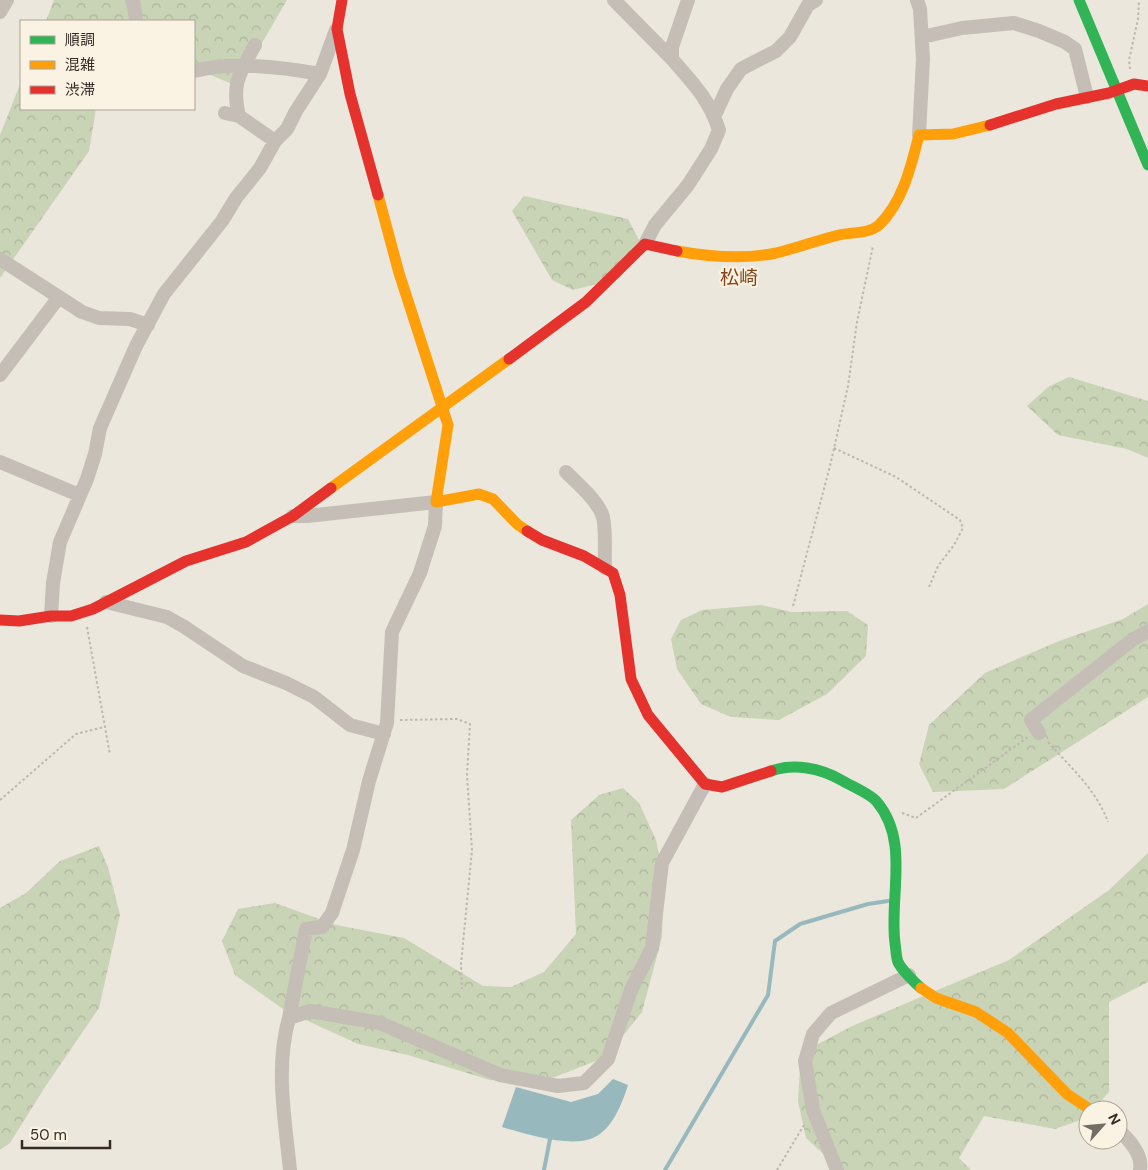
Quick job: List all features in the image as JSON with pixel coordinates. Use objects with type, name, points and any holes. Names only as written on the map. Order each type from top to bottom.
[{"type":"street","points":[[0,12],[7,0]]},
{"type":"street","points":[[132,0],[136,20]]},
{"type":"street","points":[[51,616],[53,584],[60,542],[87,479],[95,454],[100,428],[136,346],[164,294],[260,168],[275,142],[287,130],[296,111],[320,74],[337,29],[342,0]]},
{"type":"street","points":[[0,620],[19,621],[51,616],[71,616],[84,612],[186,560],[246,542],[294,516],[586,302],[645,244],[655,225],[688,185],[711,149],[719,130],[703,95],[672,59],[614,0]]},
{"type":"street","points":[[672,59],[672,47],[688,0]]},
{"type":"street","points":[[714,117],[727,89],[741,69],[776,51],[790,37],[808,5],[816,0]]},
{"type":"street","points":[[645,244],[686,254],[729,258],[766,255],[876,228],[892,209],[911,167],[919,135],[923,59],[920,9],[917,0]]},
{"type":"street","points":[[1079,0],[1148,165]]},
{"type":"street","points":[[922,37],[962,28],[1014,23],[1039,30],[1065,42],[1075,49],[1087,97]]},
{"type":"street","points":[[290,1170],[282,1087],[283,1057],[306,929],[322,928],[332,913],[353,850],[369,781],[388,720],[392,632],[420,573],[435,526],[439,474],[447,440],[448,425],[399,273],[350,94],[337,29]]},
{"type":"street","points":[[255,45],[237,80],[232,114],[275,142]]},
{"type":"street","points":[[195,71],[221,66],[277,67],[320,74]]},
{"type":"street","points":[[919,135],[936,137],[966,132],[1058,103],[1117,91],[1131,83],[1142,83],[1148,86]]},
{"type":"street","points":[[0,259],[82,312],[99,318],[130,319],[148,324]]},
{"type":"street","points":[[0,375],[59,297]]},
{"type":"street","points":[[0,462],[79,496]]},
{"type":"street","points":[[566,472],[596,503],[602,514],[605,568]]},
{"type":"street","points":[[294,516],[436,502],[479,494],[493,499],[518,524],[542,540],[584,556],[613,573],[620,595],[631,679],[648,715],[706,784],[722,787],[780,768],[801,767],[817,770],[837,778],[876,800],[888,818],[894,836],[896,856],[894,932],[898,962],[919,987],[936,998],[976,1012],[1008,1033],[1066,1094],[1078,1102]]},
{"type":"street","points":[[106,602],[167,617],[243,666],[286,683],[314,697],[350,725],[384,734]]},
{"type":"street","points":[[1039,733],[1031,720],[1132,640],[1148,631]]},
{"type":"street","points":[[289,1018],[310,1011],[380,1022],[500,1075],[558,1086],[584,1083],[608,1059],[631,990],[652,948],[662,863],[706,784]]},
{"type":"street","points":[[837,1170],[813,1110],[805,1061],[813,1034],[831,1013],[909,975]]},
{"type":"street","points":[[1128,1138],[1141,1164],[1140,1170]]},
{"type":"path","points":[[1131,83],[1129,60],[1138,19],[1139,0]]},
{"type":"path","points":[[793,606],[848,386],[856,322],[876,228]]},
{"type":"path","points":[[834,448],[896,478],[960,520],[963,528],[954,545],[938,566],[929,588]]},
{"type":"path","points":[[84,612],[110,755]]},
{"type":"path","points":[[388,720],[457,720],[470,724],[467,775],[472,850],[461,956],[462,989]]},
{"type":"path","points":[[0,800],[76,734],[104,727]]},
{"type":"path","points":[[881,807],[916,818],[1008,750],[1028,737],[1039,733],[1091,789],[1103,807],[1108,822]]},
{"type":"path","points":[[777,1170],[813,1110]]},
{"type":"green space","points":[[54,0],[287,0],[237,86],[195,68],[195,20],[46,20]]},
{"type":"green space","points":[[20,85],[20,110],[96,110],[89,151],[0,278],[0,135]]},
{"type":"green space","points":[[524,196],[628,219],[642,246],[620,278],[573,290],[552,280],[512,211]]},
{"type":"green space","points":[[1069,377],[1148,401],[1148,458],[1127,449],[1058,435],[1027,406],[1048,387]]},
{"type":"green space","points":[[1148,604],[1148,697],[1004,789],[933,792],[919,764],[929,725],[985,673],[1059,641],[1123,619]]},
{"type":"green space","points":[[761,605],[792,612],[847,611],[868,625],[866,656],[827,694],[779,720],[731,717],[701,704],[677,669],[671,639],[681,620],[702,610]]},
{"type":"green space","points":[[623,788],[639,803],[656,840],[664,877],[662,937],[642,1012],[606,1057],[537,1084],[490,1080],[408,1055],[358,1044],[286,1011],[235,975],[222,941],[238,909],[275,903],[336,925],[404,938],[483,986],[511,987],[544,972],[576,934],[571,820],[599,795]]},
{"type":"green space","points":[[99,846],[108,867],[120,915],[99,1008],[45,1087],[10,1143],[0,1150],[0,908],[26,893],[60,861]]},
{"type":"green space","points":[[1148,853],[1148,982],[1109,1002],[1109,1092],[1102,1100],[1078,1100],[1078,1121],[1055,1129],[984,1116],[959,1158],[971,1170],[841,1170],[806,1138],[798,1101],[801,1053],[852,1026],[1009,960],[1109,890]]},
{"type":"water","points":[[613,1079],[628,1085],[626,1092],[611,1123],[593,1138],[583,1141],[560,1141],[502,1127],[516,1087],[571,1102],[598,1094]]},
{"type":"waterway","points":[[665,1170],[768,995],[775,941],[800,924],[868,904],[888,901]]},
{"type":"waterway","points":[[544,1170],[550,1139]]},
{"type":"traffic: fast","points":[[1079,0],[1148,165]]},
{"type":"traffic: fast","points":[[771,771],[798,767],[824,772],[860,790],[877,802],[887,817],[893,834],[896,852],[894,925],[897,960],[905,972],[921,988]]},
{"type":"traffic: slow","points":[[677,251],[726,257],[764,255],[839,235],[875,228],[887,216],[900,195],[919,135],[953,134],[990,125]]},
{"type":"traffic: slow","points":[[378,195],[399,273],[448,425],[436,502],[479,494],[493,499],[517,524],[527,531]]},
{"type":"traffic: slow","points":[[331,488],[509,359]]},
{"type":"traffic: slow","points":[[921,988],[936,998],[976,1012],[1008,1033],[1067,1094],[1078,1101]]},
{"type":"traffic: jam","points":[[342,0],[337,29],[350,94],[378,195]]},
{"type":"traffic: jam","points":[[990,125],[1056,104],[1109,93],[1134,84],[1148,86]]},
{"type":"traffic: jam","points":[[509,359],[586,302],[645,244],[677,251]]},
{"type":"traffic: jam","points":[[0,620],[19,621],[51,616],[71,616],[93,609],[186,561],[246,542],[293,516],[331,488]]},
{"type":"traffic: jam","points":[[527,531],[542,540],[584,556],[613,573],[620,595],[631,679],[648,715],[705,784],[722,787],[771,771]]},
{"type":"district","name":"松崎","points":[[739,277]]}]
